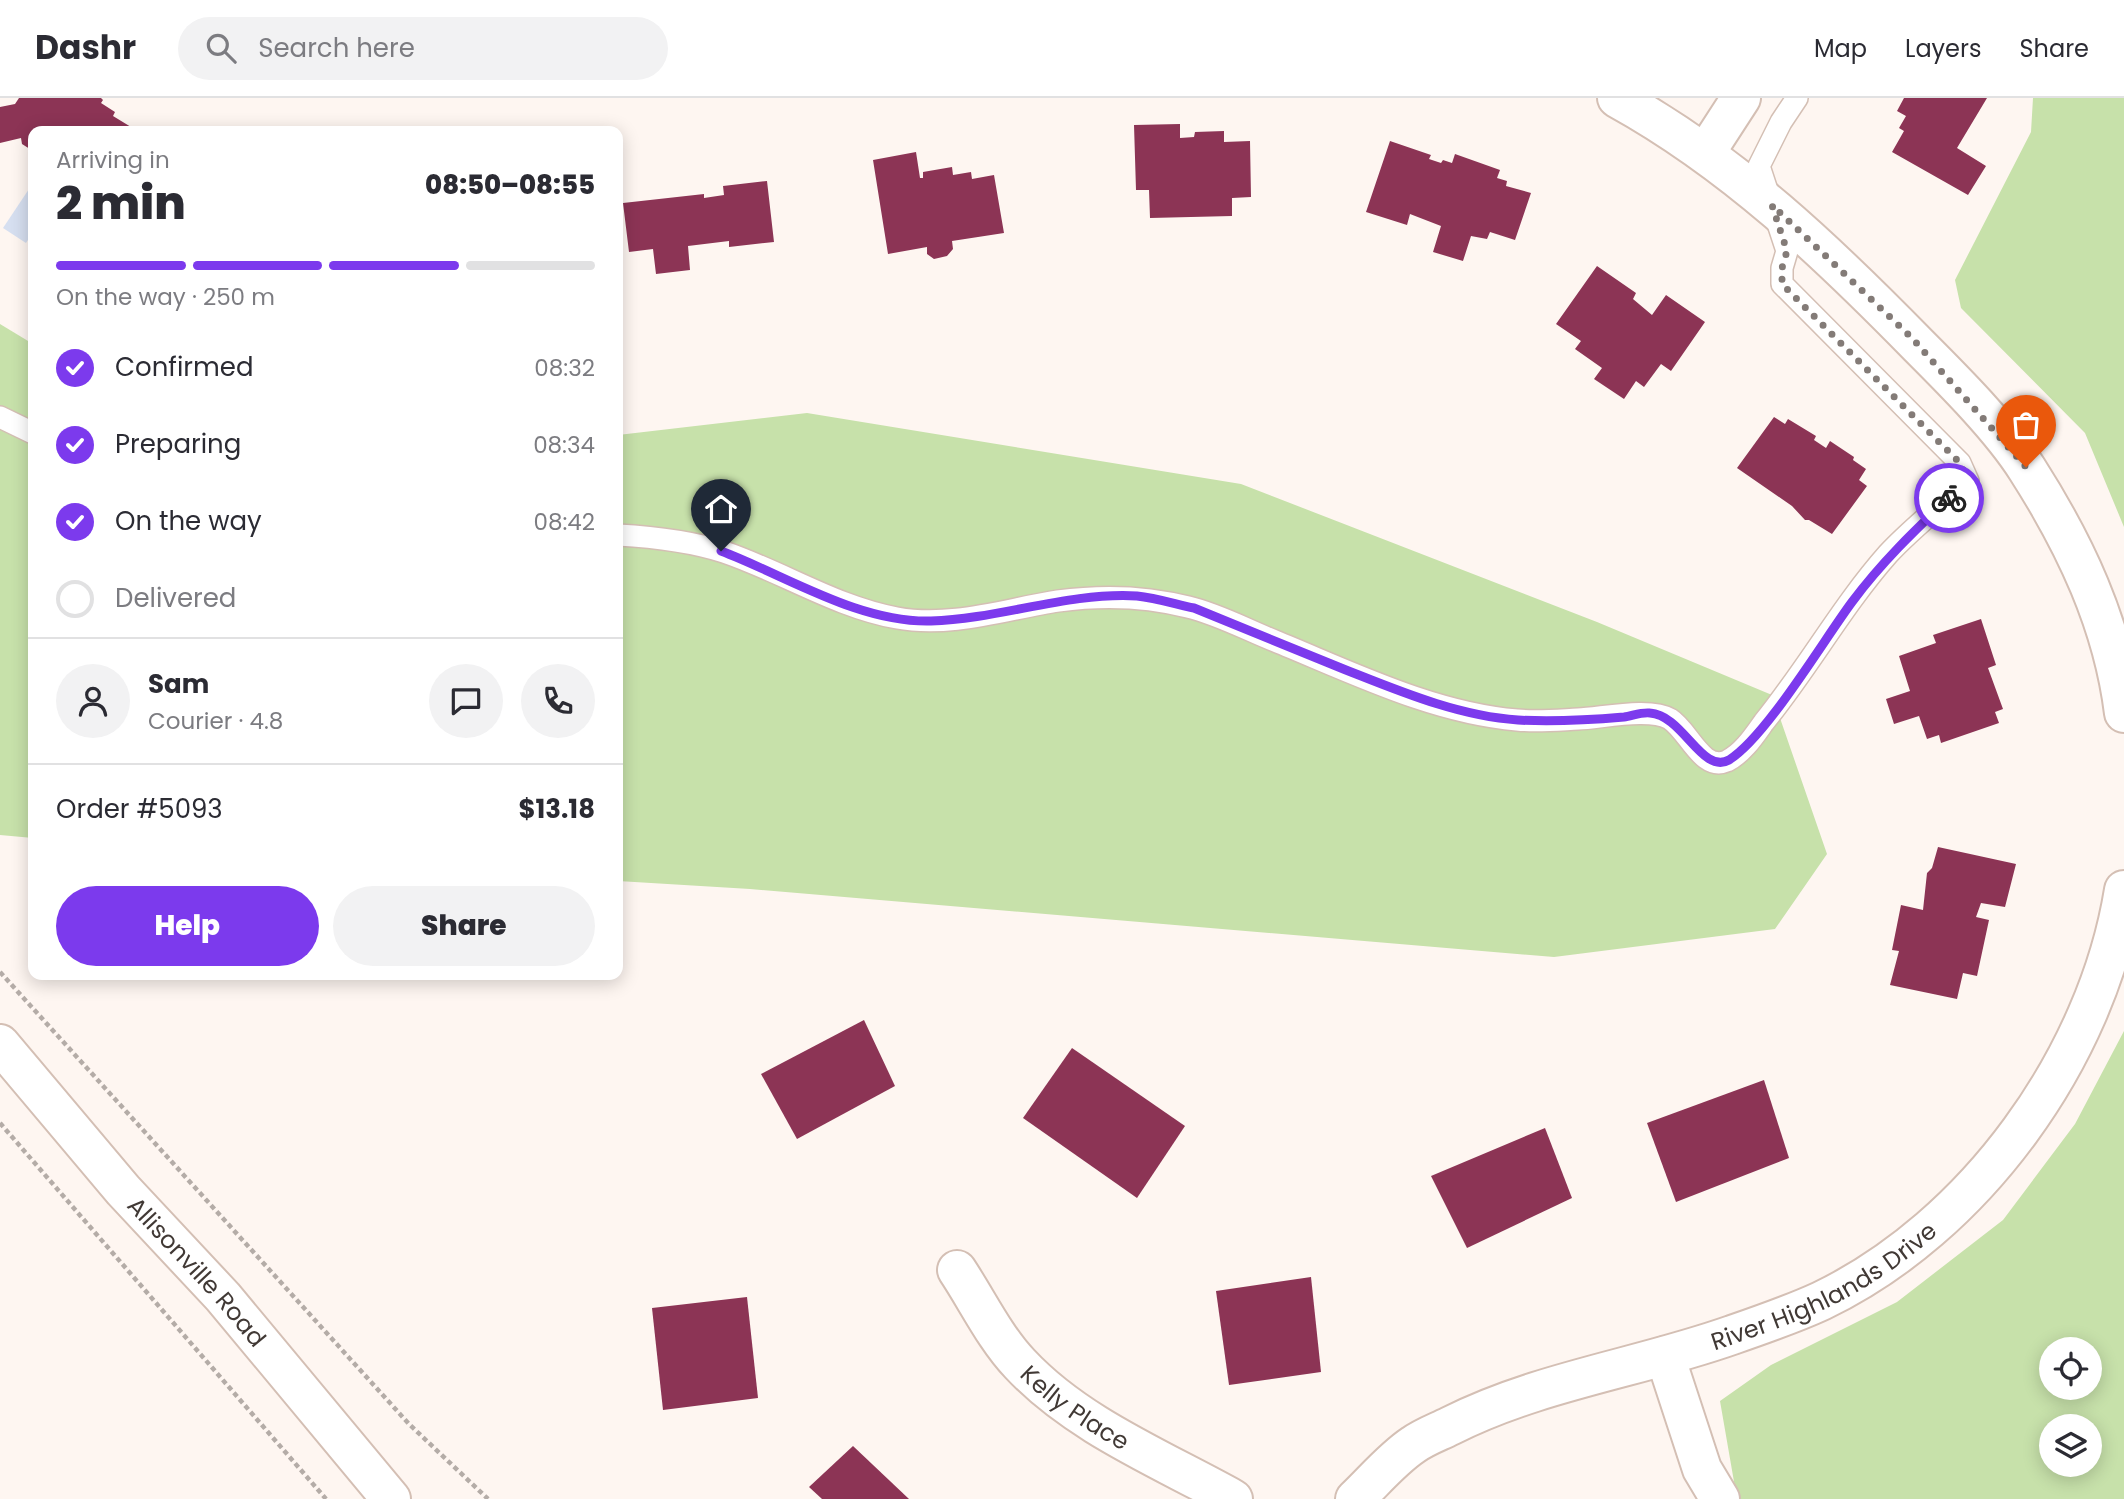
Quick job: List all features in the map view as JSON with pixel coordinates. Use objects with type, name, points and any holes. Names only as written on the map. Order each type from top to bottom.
[{"type":"street","points":[[1617,98],[1706,152],[1772,205],[1863,289],[1935,362],[2026,467],[2073,547],[2091,588],[2109,638],[2124,713]]},
{"type":"street","points":[[1706,152],[1741,98]]},
{"type":"street","name":"River Highlands Drive","points":[[1355,1499],[1412,1445],[1485,1408],[1538,1390],[1665,1356],[1731,1335],[1821,1300],[1900,1251],[1977,1185],[2058,1076],[2084,1022],[2098,983],[2124,890]]},
{"type":"street","name":"Allisonville Road","points":[[0,1044],[123,1190],[223,1297],[377,1493]]},
{"type":"street","name":"Kelly Place","points":[[957,1270],[1019,1363],[1048,1389],[1129,1443],[1233,1499]]},
{"type":"street","points":[[1665,1356],[1702,1469],[1720,1499]]},
{"type":"lane","points":[[623,535],[667,539],[721,551],[834,598],[898,618],[931,621],[1006,612],[1060,601],[1136,596],[1158,600],[1194,608],[1365,677],[1451,707],[1517,720],[1614,717],[1649,712],[1661,715],[1679,727],[1706,761],[1715,764],[1726,762],[1741,751],[1784,698],[1889,554],[1968,481],[1960,463],[1782,284],[1782,268],[1787,251],[1759,166],[1781,122],[1797,98]]},
{"type":"lane","points":[[0,416],[28,430]]},
{"type":"path","points":[[0,972],[409,1424],[488,1499]]},
{"type":"path","points":[[0,1123],[326,1499]]},
{"type":"green space","points":[[2033,98],[2124,98],[2124,527],[2085,433],[1961,308],[1955,280],[2031,132]]},
{"type":"green space","points":[[0,324],[28,341],[28,838],[0,835]]},
{"type":"green space","points":[[807,413],[1241,484],[1597,622],[1772,695],[1827,854],[1775,929],[1554,957],[750,889],[623,881],[623,434]]},
{"type":"green space","points":[[2124,1031],[2124,1499],[1737,1499],[1720,1401],[1771,1365],[1897,1302],[2003,1220],[2075,1124]]},
{"type":"water","points":[[28,190],[26,243],[3,228]]},
{"type":"building","points":[[19,98],[101,98],[101,103],[115,112],[113,116],[129,126],[28,126],[28,148],[22,144],[21,138],[0,143],[0,107],[15,104]]},
{"type":"building","points":[[1904,98],[1987,98],[1957,148],[1986,166],[1968,195],[1892,152],[1904,131],[1899,128],[1906,116],[1897,111]]},
{"type":"building","points":[[1180,124],[1180,138],[1194,137],[1195,132],[1224,131],[1224,142],[1250,141],[1251,197],[1232,198],[1232,216],[1150,218],[1149,190],[1136,190],[1134,125]]},
{"type":"building","points":[[1390,141],[1431,155],[1429,159],[1441,163],[1443,160],[1452,163],[1455,154],[1500,170],[1497,178],[1507,181],[1506,186],[1531,193],[1515,240],[1490,232],[1487,239],[1471,236],[1463,261],[1433,252],[1441,226],[1410,214],[1407,225],[1366,212]]},
{"type":"building","points":[[916,152],[920,178],[923,178],[923,172],[952,167],[953,175],[971,172],[972,179],[994,175],[1004,233],[952,241],[953,249],[947,256],[934,259],[927,254],[927,247],[888,254],[873,160]]},
{"type":"building","points":[[767,181],[774,242],[729,247],[729,241],[688,246],[690,270],[656,274],[653,249],[629,252],[623,203],[704,194],[704,198],[724,195],[723,186]]},
{"type":"building","points":[[1597,266],[1636,293],[1633,299],[1652,315],[1666,295],[1705,322],[1671,371],[1661,364],[1644,387],[1636,381],[1624,399],[1594,379],[1602,368],[1575,349],[1581,341],[1556,324]]},
{"type":"building","points":[[1774,417],[1785,424],[1788,419],[1816,436],[1814,440],[1826,448],[1830,441],[1854,457],[1853,460],[1866,469],[1859,480],[1867,486],[1832,534],[1805,520],[1792,506],[1737,468]]},
{"type":"building","points":[[1981,619],[1996,665],[1988,668],[2003,709],[1995,712],[1999,723],[1941,743],[1939,735],[1927,739],[1919,716],[1894,724],[1886,699],[1910,691],[1899,656],[1936,643],[1933,635]]},
{"type":"building","points":[[1938,847],[2016,864],[2005,907],[1981,903],[1976,917],[1989,920],[1977,976],[1963,973],[1957,999],[1890,985],[1899,951],[1892,950],[1901,905],[1923,910],[1927,873],[1932,868]]},
{"type":"building","points":[[864,1020],[895,1086],[797,1139],[761,1074]]},
{"type":"building","points":[[1072,1048],[1185,1126],[1137,1198],[1023,1118]]},
{"type":"building","points":[[1764,1080],[1789,1158],[1676,1202],[1647,1123]]},
{"type":"building","points":[[1545,1128],[1572,1198],[1467,1248],[1431,1176]]},
{"type":"building","points":[[1311,1277],[1321,1372],[1229,1385],[1216,1291]]},
{"type":"building","points":[[747,1297],[758,1398],[663,1410],[652,1308]]},
{"type":"building","points":[[853,1446],[909,1499],[822,1499],[809,1487]]},
{"type":"way so far","points":[[1949,498],[1968,481],[1960,463],[1827,326],[1782,284],[1782,268],[1787,251],[1772,205],[1912,338],[2026,467]]},
{"type":"route","points":[[721,551],[834,598],[898,618],[931,621],[1006,612],[1060,601],[1136,596],[1176,604],[1194,608],[1365,677],[1451,707],[1517,720],[1626,717],[1649,712],[1661,715],[1679,727],[1706,761],[1715,764],[1726,762],[1741,751],[1784,698],[1889,554],[1949,498]]}]
